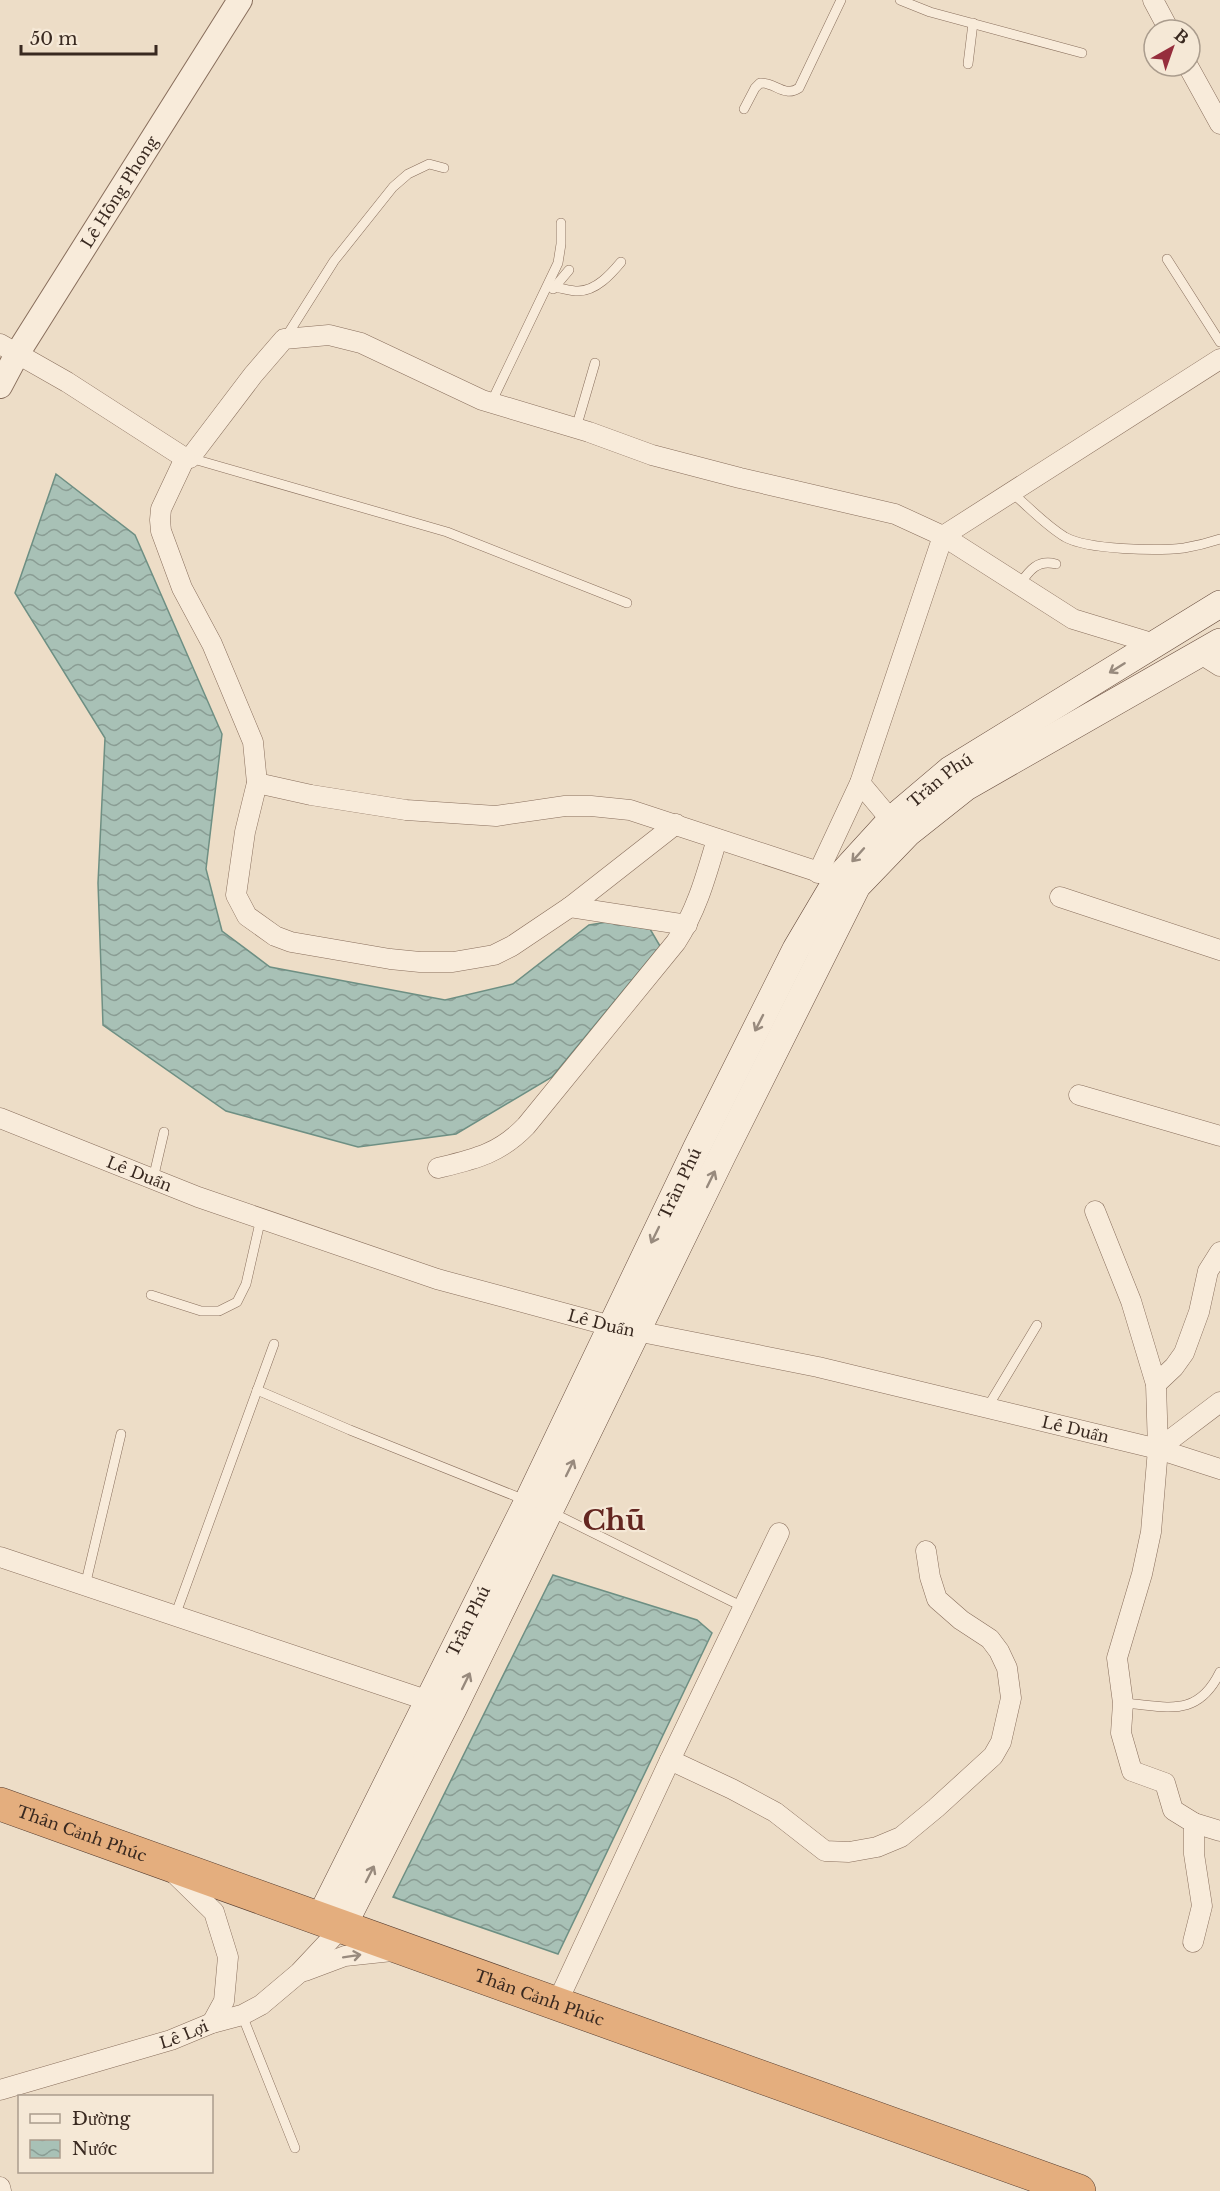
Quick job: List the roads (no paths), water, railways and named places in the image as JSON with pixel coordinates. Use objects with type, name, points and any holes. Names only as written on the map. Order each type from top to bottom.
[{"type":"highway","name":"Thân Cảnh Phúc","points":[[0,1804],[1079,2191]]},
{"type":"main road","name":"Trần Phú","points":[[332,1922],[441,1705],[624,1329],[697,1147],[796,949],[838,879],[899,826],[950,770],[1220,604]]},
{"type":"main road","name":"Trần Phú","points":[[899,826],[966,787],[1214,654]]},
{"type":"street","name":"Lê Hồng Phong","points":[[0,386],[8,349],[240,0]]},
{"type":"street","points":[[1152,0],[1162,18]]},
{"type":"street","points":[[1195,78],[1220,124]]},
{"type":"street","points":[[676,824],[570,907],[495,956],[453,962],[390,959],[291,942],[275,936],[247,916],[236,896],[245,832],[257,783],[253,742],[212,644],[182,588],[161,531],[161,509],[187,458],[284,339],[329,335],[361,343],[491,403],[576,428],[663,458],[895,514],[943,536],[1073,619],[1155,644]]},
{"type":"street","points":[[8,349],[67,382],[187,458]]},
{"type":"street","points":[[943,536],[1220,359]]},
{"type":"street","name":"Trần Phú","points":[[838,879],[860,783],[943,536]]},
{"type":"street","points":[[257,783],[311,795],[406,810],[496,816],[540,808],[591,806],[630,810],[838,879]]},
{"type":"street","points":[[860,783],[899,826]]},
{"type":"street","points":[[438,1168],[481,1158],[516,1136],[676,942],[701,896],[717,839]]},
{"type":"street","points":[[1060,897],[1220,950]]},
{"type":"street","points":[[570,907],[687,925]]},
{"type":"street","points":[[1079,1095],[1220,1136]]},
{"type":"street","name":"Lê Duẩn","points":[[0,1118],[198,1197],[437,1279],[624,1329],[818,1367],[1158,1449],[1220,1469]]},
{"type":"street","points":[[1095,1211],[1131,1301],[1156,1384],[1158,1449],[1151,1532],[1142,1574],[1117,1658],[1123,1702],[1121,1733],[1132,1771],[1165,1783],[1173,1810],[1194,1824],[1220,1831]]},
{"type":"street","points":[[1156,1384],[1174,1367],[1184,1353],[1198,1312],[1208,1271],[1220,1252]]},
{"type":"street","points":[[1158,1449],[1220,1402]]},
{"type":"street","points":[[557,2003],[779,1533]]},
{"type":"street","points":[[670,1760],[775,1812],[825,1851],[849,1852],[877,1847],[901,1837],[910,1830],[993,1756],[1001,1742],[1011,1698],[1007,1668],[999,1651],[990,1639],[961,1620],[937,1599],[930,1577],[926,1551]]},
{"type":"street","points":[[0,1557],[441,1705]]},
{"type":"street","points":[[1192,1942],[1202,1906],[1194,1854],[1194,1824]]},
{"type":"street","points":[[163,1862],[214,1912],[228,1957],[224,2001],[212,2023]]},
{"type":"street","name":"Lê Lợi","points":[[0,2090],[171,2040],[261,2006],[299,1972],[332,1922]]},
{"type":"street","points":[[299,1972],[345,1956],[407,1949]]},
{"type":"lane","points":[[744,109],[760,83],[768,83],[787,93],[799,88],[841,0]]},
{"type":"lane","points":[[900,0],[930,12],[1082,53]]},
{"type":"lane","points":[[968,64],[973,23]]},
{"type":"lane","points":[[284,339],[334,261],[393,187],[408,174],[429,164],[444,168]]},
{"type":"lane","points":[[491,403],[558,263],[561,223]]},
{"type":"lane","points":[[1167,260],[1220,342]]},
{"type":"lane","points":[[554,287],[578,291],[589,289],[621,262]]},
{"type":"lane","points":[[539,303],[569,270]]},
{"type":"lane","points":[[576,428],[595,363]]},
{"type":"lane","points":[[187,458],[447,532],[627,603]]},
{"type":"lane","points":[[1011,492],[1054,529],[1078,543],[1092,546],[1165,549],[1185,548],[1220,539]]},
{"type":"lane","points":[[1019,585],[1033,567],[1041,563],[1056,564]]},
{"type":"lane","points":[[153,1179],[164,1132]]},
{"type":"lane","points":[[151,1295],[201,1311],[219,1311],[237,1302],[246,1284],[261,1218]]},
{"type":"lane","points":[[987,1408],[1037,1325]]},
{"type":"lane","points":[[175,1616],[274,1344]]},
{"type":"lane","points":[[257,1390],[538,1506],[737,1604]]},
{"type":"lane","points":[[85,1586],[121,1434]]},
{"type":"lane","points":[[1123,1702],[1181,1707],[1191,1704],[1207,1694],[1220,1672]]},
{"type":"lane","points":[[242,2015],[295,2148]]},
{"type":"water","points":[[56,474],[135,535],[222,734],[206,869],[222,931],[270,967],[445,1000],[513,984],[589,925],[607,922],[650,929],[660,946],[552,1077],[456,1134],[358,1147],[226,1111],[103,1025],[98,883],[105,738],[15,593]]},
{"type":"water","points":[[553,1575],[697,1620],[712,1633],[558,1954],[393,1897]]},
{"type":"district","name":"Chũ","points":[[614,1520]]}]
